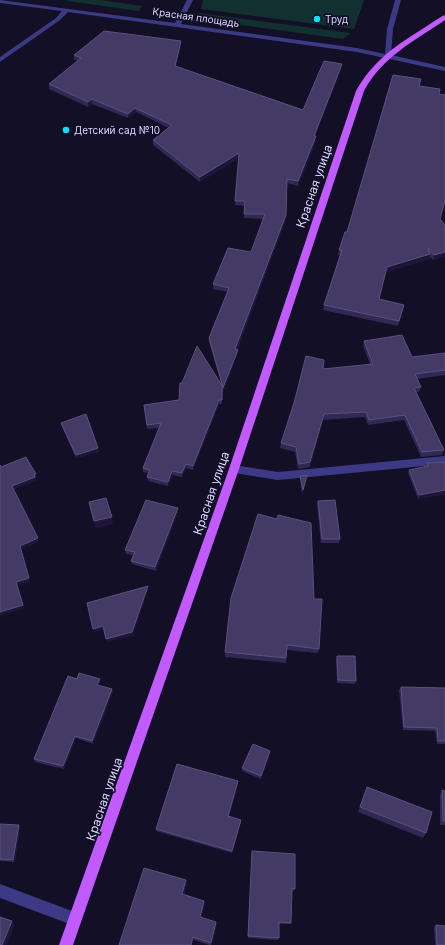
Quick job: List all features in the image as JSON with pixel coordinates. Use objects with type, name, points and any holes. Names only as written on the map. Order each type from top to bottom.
[{"type":"main road","points":[[388,56],[445,17]]},
{"type":"main road","name":"Красная улица","points":[[66,945],[234,469],[360,91],[374,69],[388,56]]},
{"type":"street","points":[[177,25],[190,0]]},
{"type":"street","points":[[388,56],[390,29],[398,0]]},
{"type":"street","name":"Красная площадь","points":[[0,1],[357,50],[445,69]]},
{"type":"street","points":[[0,60],[58,19],[67,10]]},
{"type":"street","name":"Красная площадь","points":[[412,61],[445,64]]},
{"type":"street","points":[[234,469],[278,476],[445,460]]},
{"type":"street","points":[[0,891],[75,919]]},
{"type":"green space","points":[[100,0],[142,6],[139,11],[67,1]]},
{"type":"green space","name":"Труд","points":[[203,0],[364,0],[354,29],[201,9]]},
{"type":"green space","points":[[199,13],[351,33],[343,39],[197,19]]},
{"type":"building","points":[[104,31],[181,41],[175,66],[303,110],[324,61],[342,64],[298,181],[287,179],[286,215],[235,349],[238,350],[222,390],[222,400],[219,400],[193,466],[186,464],[182,473],[172,471],[168,482],[147,477],[150,470],[143,468],[161,423],[147,425],[144,405],[179,400],[180,383],[182,383],[197,346],[223,387],[209,338],[229,288],[213,284],[228,248],[251,252],[265,214],[244,214],[245,201],[235,201],[239,153],[200,177],[153,140],[172,125],[135,108],[128,114],[92,99],[88,102],[49,84],[81,58],[74,55]]},
{"type":"building","points":[[393,75],[421,79],[419,86],[440,89],[439,94],[445,95],[445,201],[440,219],[445,225],[445,252],[434,255],[428,248],[430,254],[387,267],[379,299],[404,305],[399,321],[324,305],[342,250],[339,250],[345,232],[347,232]]},
{"type":"building","points":[[402,335],[412,357],[445,353],[445,370],[415,374],[421,387],[414,388],[444,450],[422,452],[405,415],[369,420],[366,412],[324,414],[310,462],[299,464],[296,447],[281,443],[294,403],[306,356],[324,360],[323,369],[373,364],[364,341]]},
{"type":"building","points":[[86,414],[98,448],[76,455],[61,423]]},
{"type":"building","points":[[26,457],[36,474],[34,474],[35,477],[12,486],[38,538],[20,546],[29,578],[16,582],[23,605],[0,612],[0,465],[1,467]]},
{"type":"building","points":[[445,462],[445,490],[419,495],[409,470],[428,466],[427,463]]},
{"type":"building","points":[[307,475],[303,490],[300,476]]},
{"type":"building","points":[[106,498],[112,517],[94,521],[89,502]]},
{"type":"building","points":[[146,500],[178,508],[155,567],[131,561],[135,552],[125,550]]},
{"type":"building","points":[[335,500],[340,539],[322,539],[318,501]]},
{"type":"building","points":[[258,514],[277,519],[278,515],[311,523],[314,599],[322,599],[319,649],[287,645],[286,658],[225,652],[231,598]]},
{"type":"building","points":[[148,586],[132,632],[106,639],[103,626],[93,629],[87,603]]},
{"type":"building","points":[[337,656],[355,656],[356,681],[338,680]]},
{"type":"building","points":[[79,673],[100,679],[97,685],[112,689],[92,741],[75,736],[63,766],[34,759],[68,676],[77,679]]},
{"type":"building","points":[[401,687],[445,688],[445,741],[438,741],[437,728],[404,727]]},
{"type":"building","points":[[253,744],[270,751],[261,776],[242,768]]},
{"type":"building","points":[[177,764],[238,781],[228,816],[241,820],[232,851],[156,829]]},
{"type":"building","points":[[367,787],[432,812],[426,833],[360,807]]},
{"type":"building","points":[[442,790],[445,791],[445,821],[443,821]]},
{"type":"building","points":[[0,824],[19,825],[13,860],[0,859]]},
{"type":"building","points":[[252,851],[295,854],[295,889],[292,888],[291,923],[279,922],[279,938],[248,936]]},
{"type":"building","points":[[144,868],[186,880],[182,894],[204,901],[200,917],[216,922],[211,943],[193,937],[191,945],[119,945]]},
{"type":"building","points":[[0,917],[12,921],[2,945],[0,945]]},
{"type":"building","points":[[436,925],[445,926],[445,945],[437,945]]},
{"type":"place","name":"Труд","points":[[317,19]]},
{"type":"place","name":"Детский сад №10","points":[[66,130]]}]
